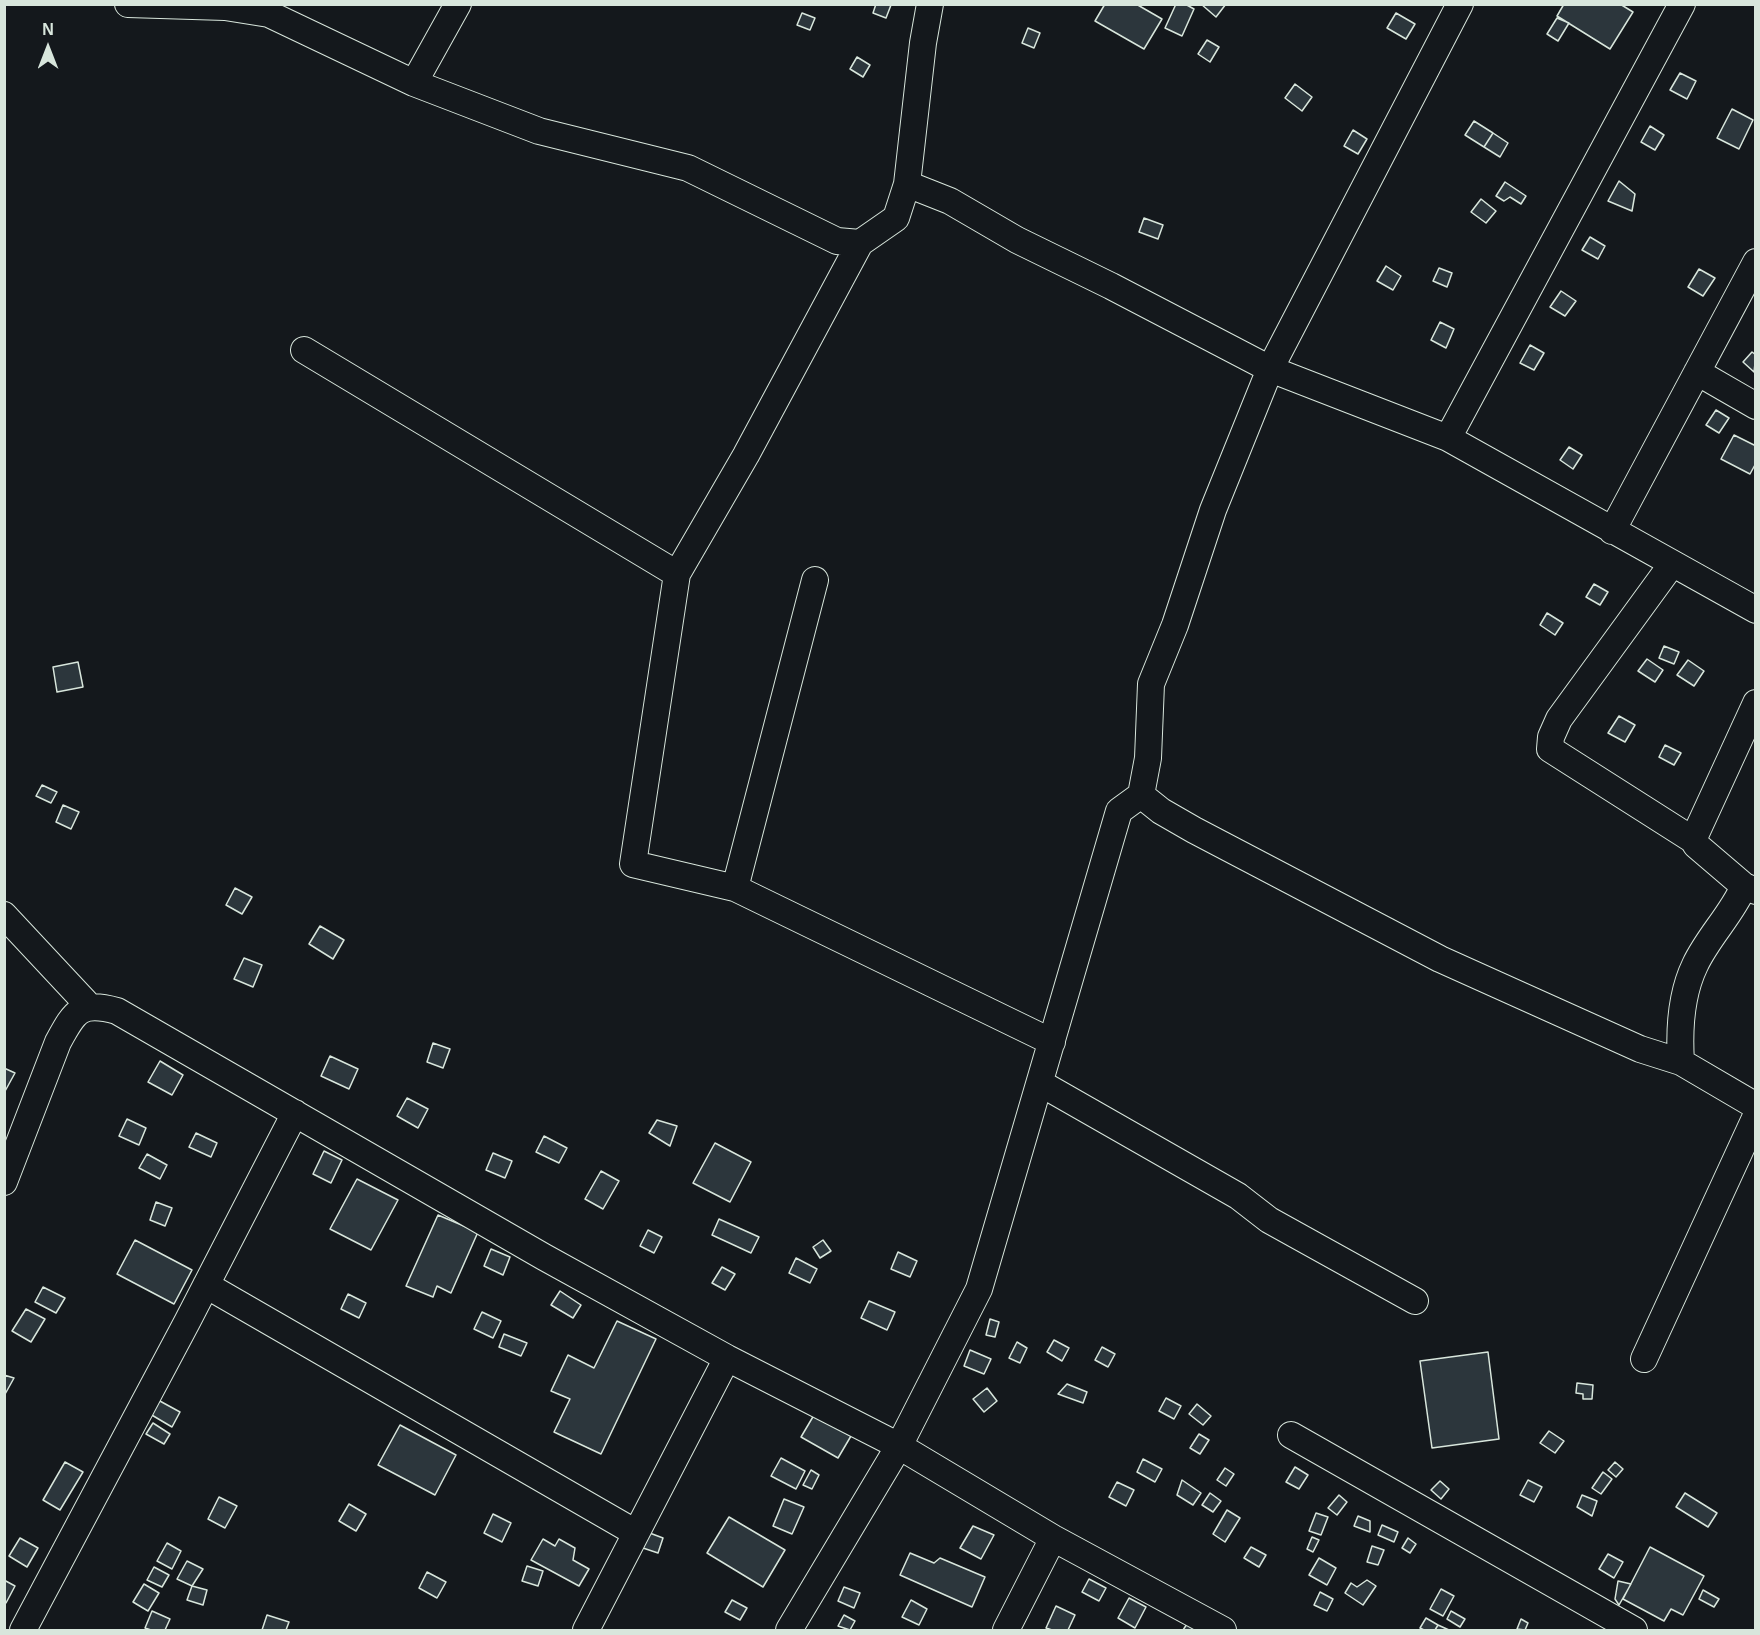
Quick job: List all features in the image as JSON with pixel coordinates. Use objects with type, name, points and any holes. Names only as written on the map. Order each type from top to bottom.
[{"type":"street","points":[[128,4],[225,7],[269,14],[414,83],[539,131],[688,168],[837,241],[860,243]]},
{"type":"street","points":[[414,83],[458,4]]},
{"type":"street","points":[[930,4],[922,43],[908,184],[896,218],[860,243],[746,455],[677,574],[633,864],[735,888],[1052,1042]]},
{"type":"street","points":[[789,1630],[899,1446],[979,1289],[1119,811],[1140,795],[1149,758],[1151,684],[1214,510],[1270,369],[1460,4]]},
{"type":"street","points":[[1448,438],[1682,4]]},
{"type":"street","points":[[908,184],[950,201],[1017,240],[1270,369],[1448,438],[1755,610]]},
{"type":"street","points":[[1612,531],[1755,263]]},
{"type":"street","points":[[304,351],[677,574]]},
{"type":"street","points":[[1697,372],[1755,406]]},
{"type":"street","points":[[1672,564],[1559,719],[1551,737],[1550,749],[1693,840],[1695,845],[1750,889],[1695,965],[1682,1014],[1681,1062]]},
{"type":"street","points":[[735,888],[815,580]]},
{"type":"street","points":[[1693,840],[1755,703]]},
{"type":"street","points":[[1140,795],[1161,811],[1194,830],[1440,959],[1640,1049],[1681,1062],[1755,1106]]},
{"type":"street","points":[[4,915],[89,1006]]},
{"type":"street","points":[[4,1182],[58,1042],[67,1025],[78,1012],[89,1006],[102,1006],[117,1011],[544,1257],[728,1358],[899,1446],[1053,1538],[1222,1630]]},
{"type":"street","points":[[1040,1083],[1238,1196],[1269,1220],[1415,1301]]},
{"type":"street","points":[[23,1630],[295,1113]]},
{"type":"street","points":[[1644,1359],[1755,1116]]},
{"type":"street","points":[[206,1285],[636,1533]]},
{"type":"street","points":[[586,1630],[728,1358]]},
{"type":"street","points":[[1291,1435],[1634,1630]]},
{"type":"street","points":[[1006,1630],[1053,1538]]},
{"type":"building","points":[[876,4],[891,5],[886,18],[873,13]]},
{"type":"building","points":[[1105,4],[1136,4],[1162,19],[1144,49],[1095,21]]},
{"type":"building","points":[[1176,4],[1185,4],[1194,9],[1182,36],[1165,28]]},
{"type":"building","points":[[1201,4],[1226,4],[1216,17]]},
{"type":"building","points":[[1564,4],[1620,4],[1633,12],[1610,49],[1557,16]]},
{"type":"building","points":[[802,13],[815,18],[810,30],[797,25]]},
{"type":"building","points":[[1396,13],[1415,24],[1406,39],[1387,28]]},
{"type":"building","points":[[1557,18],[1569,23],[1558,41],[1547,34]]},
{"type":"building","points":[[1028,28],[1040,33],[1034,48],[1022,43]]},
{"type":"building","points":[[1207,40],[1219,47],[1210,62],[1198,54]]},
{"type":"building","points":[[857,57],[870,65],[863,77],[850,69]]},
{"type":"building","points":[[1680,73],[1696,81],[1687,99],[1670,90]]},
{"type":"building","points":[[1295,84],[1312,97],[1302,111],[1285,98]]},
{"type":"building","points":[[1732,109],[1753,120],[1739,149],[1717,138]]},
{"type":"building","points":[[1474,121],[1493,133],[1484,147],[1465,135]]},
{"type":"building","points":[[1650,126],[1664,135],[1655,150],[1641,142]]},
{"type":"building","points":[[1353,130],[1367,139],[1358,154],[1344,146]]},
{"type":"building","points":[[1493,133],[1508,143],[1500,157],[1484,147]]},
{"type":"building","points":[[1619,181],[1635,194],[1632,211],[1608,201]]},
{"type":"building","points":[[1505,182],[1526,196],[1521,204],[1510,197],[1504,201],[1496,196]]},
{"type":"building","points":[[1481,199],[1496,211],[1486,223],[1471,212]]},
{"type":"building","points":[[1144,218],[1163,225],[1158,239],[1139,232]]},
{"type":"building","points":[[1590,237],[1605,246],[1598,259],[1582,250]]},
{"type":"building","points":[[1386,266],[1401,276],[1393,290],[1377,281]]},
{"type":"building","points":[[1439,268],[1452,273],[1447,287],[1433,281]]},
{"type":"building","points":[[1699,269],[1715,278],[1703,296],[1688,287]]},
{"type":"building","points":[[1561,291],[1576,301],[1565,316],[1550,307]]},
{"type":"building","points":[[1440,322],[1454,329],[1446,348],[1431,340]]},
{"type":"building","points":[[1530,345],[1544,353],[1534,370],[1520,363]]},
{"type":"building","points":[[1752,352],[1756,355],[1754,372],[1743,362]]},
{"type":"building","points":[[1716,410],[1729,418],[1719,433],[1706,425]]},
{"type":"building","points":[[1734,435],[1756,446],[1756,463],[1750,474],[1721,459]]},
{"type":"building","points":[[1569,447],[1582,455],[1573,469],[1560,460]]},
{"type":"building","points":[[1594,584],[1608,592],[1600,605],[1586,597]]},
{"type":"building","points":[[1547,613],[1563,623],[1555,635],[1540,625]]},
{"type":"building","points":[[1664,646],[1679,652],[1674,664],[1659,658]]},
{"type":"building","points":[[1647,659],[1663,670],[1655,682],[1638,671]]},
{"type":"building","points":[[1688,660],[1704,671],[1694,686],[1677,675]]},
{"type":"building","points":[[78,662],[83,687],[57,692],[53,667]]},
{"type":"building","points":[[1619,716],[1635,725],[1625,742],[1608,733]]},
{"type":"building","points":[[1665,745],[1681,753],[1674,765],[1659,757]]},
{"type":"building","points":[[42,785],[57,792],[51,803],[36,796]]},
{"type":"building","points":[[63,805],[79,812],[71,829],[56,822]]},
{"type":"building","points":[[235,888],[252,897],[242,914],[226,905]]},
{"type":"building","points":[[320,926],[344,940],[333,959],[309,944]]},
{"type":"building","points":[[244,958],[262,965],[253,987],[234,979]]},
{"type":"building","points":[[433,1043],[450,1049],[443,1068],[427,1062]]},
{"type":"building","points":[[330,1056],[358,1069],[349,1089],[321,1076]]},
{"type":"building","points":[[160,1061],[183,1075],[172,1095],[148,1082]]},
{"type":"building","points":[[4,1068],[15,1073],[4,1093]]},
{"type":"building","points":[[407,1098],[428,1109],[418,1128],[397,1116]]},
{"type":"building","points":[[127,1119],[146,1128],[139,1145],[119,1136]]},
{"type":"building","points":[[657,1120],[677,1126],[670,1146],[649,1133]]},
{"type":"building","points":[[196,1133],[217,1143],[211,1157],[189,1147]]},
{"type":"building","points":[[544,1136],[567,1148],[559,1163],[536,1152]]},
{"type":"building","points":[[715,1143],[751,1162],[730,1202],[693,1183]]},
{"type":"building","points":[[324,1151],[342,1160],[331,1183],[313,1174]]},
{"type":"building","points":[[493,1153],[512,1161],[505,1178],[486,1170]]},
{"type":"building","points":[[147,1154],[167,1165],[160,1179],[139,1168]]},
{"type":"building","points":[[601,1171],[619,1181],[603,1209],[585,1199]]},
{"type":"building","points":[[357,1179],[398,1200],[371,1250],[330,1229]]},
{"type":"building","points":[[156,1202],[172,1208],[165,1226],[150,1220]]},
{"type":"building","points":[[438,1215],[478,1232],[451,1293],[437,1286],[433,1297],[406,1286]]},
{"type":"building","points":[[719,1219],[759,1237],[751,1253],[712,1235]]},
{"type":"building","points":[[648,1230],[662,1237],[654,1253],[640,1246]]},
{"type":"building","points":[[135,1240],[192,1270],[174,1304],[117,1274]]},
{"type":"building","points":[[823,1240],[831,1251],[820,1258],[813,1247]]},
{"type":"building","points":[[491,1249],[510,1257],[503,1275],[484,1266]]},
{"type":"building","points":[[898,1252],[917,1261],[910,1277],[891,1269]]},
{"type":"building","points":[[796,1258],[817,1269],[810,1283],[789,1273]]},
{"type":"building","points":[[722,1267],[735,1274],[725,1290],[712,1283]]},
{"type":"building","points":[[43,1287],[65,1298],[56,1313],[35,1302]]},
{"type":"building","points":[[560,1291],[581,1305],[573,1318],[551,1305]]},
{"type":"building","points":[[348,1294],[366,1303],[359,1318],[341,1309]]},
{"type":"building","points":[[869,1301],[895,1312],[887,1330],[861,1318]]},
{"type":"building","points":[[26,1309],[45,1319],[31,1342],[12,1331]]},
{"type":"building","points":[[482,1312],[501,1321],[493,1338],[474,1329]]},
{"type":"building","points":[[990,1319],[999,1322],[995,1337],[986,1335]]},
{"type":"building","points":[[617,1321],[656,1339],[601,1454],[554,1432],[570,1399],[551,1391],[568,1355],[594,1368]]},
{"type":"building","points":[[504,1334],[527,1343],[521,1356],[499,1347]]},
{"type":"building","points":[[1054,1340],[1069,1348],[1062,1361],[1047,1352]]},
{"type":"building","points":[[1017,1342],[1027,1348],[1020,1363],[1009,1358]]},
{"type":"building","points":[[1102,1347],[1115,1354],[1108,1367],[1095,1360]]},
{"type":"building","points":[[970,1350],[991,1359],[984,1374],[964,1366]]},
{"type":"building","points":[[1488,1352],[1499,1439],[1432,1448],[1420,1361]]},
{"type":"building","points":[[4,1375],[14,1378],[4,1396]]},
{"type":"building","points":[[1577,1383],[1593,1385],[1592,1399],[1583,1399],[1583,1394],[1576,1393]]},
{"type":"building","points":[[1067,1384],[1087,1392],[1083,1403],[1058,1394]]},
{"type":"building","points":[[987,1388],[997,1401],[984,1412],[973,1399]]},
{"type":"building","points":[[1166,1398],[1181,1406],[1174,1419],[1159,1411]]},
{"type":"building","points":[[158,1400],[180,1412],[172,1427],[150,1414]]},
{"type":"building","points":[[1197,1404],[1211,1416],[1203,1425],[1189,1414]]},
{"type":"building","points":[[814,1415],[851,1436],[838,1458],[801,1437]]},
{"type":"building","points":[[153,1423],[170,1434],[164,1444],[146,1434]]},
{"type":"building","points":[[400,1425],[456,1455],[435,1495],[378,1465]]},
{"type":"building","points":[[1549,1431],[1564,1441],[1555,1453],[1540,1443]]},
{"type":"building","points":[[1199,1434],[1209,1440],[1200,1454],[1190,1448]]},
{"type":"building","points":[[781,1458],[805,1471],[796,1489],[771,1476]]},
{"type":"building","points":[[1143,1459],[1162,1469],[1155,1482],[1137,1472]]},
{"type":"building","points":[[65,1462],[83,1472],[60,1510],[43,1500]]},
{"type":"building","points":[[1615,1462],[1623,1469],[1616,1477],[1608,1470]]},
{"type":"building","points":[[1295,1467],[1308,1475],[1299,1489],[1286,1482]]},
{"type":"building","points":[[1225,1468],[1234,1474],[1226,1486],[1217,1480]]},
{"type":"building","points":[[811,1470],[819,1475],[812,1489],[803,1485]]},
{"type":"building","points":[[1603,1472],[1612,1479],[1601,1494],[1592,1488]]},
{"type":"building","points":[[1182,1480],[1201,1493],[1193,1505],[1177,1495]]},
{"type":"building","points":[[1528,1480],[1542,1487],[1534,1502],[1520,1495]]},
{"type":"building","points":[[1440,1481],[1449,1489],[1441,1499],[1431,1490]]},
{"type":"building","points":[[1117,1482],[1134,1490],[1126,1506],[1109,1497]]},
{"type":"building","points":[[1210,1493],[1221,1501],[1213,1512],[1202,1505]]},
{"type":"building","points":[[1685,1493],[1717,1513],[1708,1527],[1676,1507]]},
{"type":"building","points":[[1339,1495],[1347,1502],[1337,1515],[1328,1508]]},
{"type":"building","points":[[1582,1495],[1597,1501],[1592,1516],[1577,1507]]},
{"type":"building","points":[[219,1497],[237,1506],[225,1528],[208,1519]]},
{"type":"building","points":[[784,1499],[804,1507],[792,1534],[773,1526]]},
{"type":"building","points":[[349,1504],[366,1514],[356,1531],[339,1521]]},
{"type":"building","points":[[1227,1510],[1240,1518],[1225,1542],[1213,1534]]},
{"type":"building","points":[[1316,1513],[1328,1517],[1321,1535],[1309,1531]]},
{"type":"building","points":[[493,1514],[511,1523],[502,1542],[484,1533]]},
{"type":"building","points":[[1358,1516],[1370,1521],[1370,1532],[1354,1526]]},
{"type":"building","points":[[729,1517],[785,1550],[763,1587],[707,1553]]},
{"type":"building","points":[[1382,1525],[1398,1532],[1394,1542],[1378,1535]]},
{"type":"building","points":[[973,1526],[994,1535],[981,1559],[960,1548]]},
{"type":"building","points":[[647,1532],[663,1538],[658,1553],[643,1548]]},
{"type":"building","points":[[1312,1537],[1319,1540],[1313,1552],[1307,1549]]},
{"type":"building","points":[[20,1538],[38,1548],[27,1567],[9,1556]]},
{"type":"building","points":[[1408,1538],[1416,1544],[1410,1553],[1402,1548]]},
{"type":"building","points":[[543,1539],[555,1546],[559,1539],[575,1548],[573,1560],[589,1569],[579,1586],[531,1560]]},
{"type":"building","points":[[167,1543],[181,1551],[172,1569],[157,1561]]},
{"type":"building","points":[[1372,1546],[1384,1550],[1378,1565],[1367,1562]]},
{"type":"building","points":[[1251,1547],[1266,1555],[1259,1567],[1244,1558]]},
{"type":"building","points":[[1650,1547],[1704,1576],[1683,1615],[1671,1609],[1664,1621],[1623,1599]]},
{"type":"building","points":[[910,1553],[934,1563],[940,1558],[985,1577],[972,1607],[900,1575]]},
{"type":"building","points":[[1608,1554],[1623,1562],[1614,1578],[1599,1569]]},
{"type":"building","points":[[1319,1558],[1336,1568],[1327,1585],[1309,1575]]},
{"type":"building","points":[[187,1561],[203,1569],[192,1586],[177,1579]]},
{"type":"building","points":[[527,1566],[543,1571],[538,1586],[522,1581]]},
{"type":"building","points":[[154,1567],[169,1575],[162,1587],[147,1580]]},
{"type":"building","points":[[427,1572],[446,1582],[437,1598],[419,1588]]},
{"type":"building","points":[[1089,1579],[1106,1588],[1099,1601],[1082,1592]]},
{"type":"building","points":[[4,1580],[15,1586],[6,1603],[4,1603]]},
{"type":"building","points":[[1367,1580],[1376,1586],[1363,1605],[1345,1593],[1351,1583],[1357,1587]]},
{"type":"building","points":[[1618,1581],[1631,1584],[1619,1605],[1615,1599]]},
{"type":"building","points":[[144,1584],[159,1593],[148,1611],[133,1602]]},
{"type":"building","points":[[192,1586],[207,1590],[203,1605],[187,1600]]},
{"type":"building","points":[[844,1587],[860,1593],[854,1608],[838,1601]]},
{"type":"building","points":[[1441,1589],[1454,1596],[1443,1616],[1430,1609]]},
{"type":"building","points":[[1703,1590],[1719,1599],[1714,1607],[1699,1599]]},
{"type":"building","points":[[1320,1592],[1333,1599],[1327,1611],[1314,1605]]},
{"type":"building","points":[[1129,1598],[1146,1607],[1135,1628],[1118,1618]]},
{"type":"building","points":[[732,1600],[747,1608],[740,1620],[725,1612]]},
{"type":"building","points":[[911,1600],[927,1609],[919,1625],[902,1617]]},
{"type":"building","points":[[1056,1606],[1075,1615],[1068,1630],[1046,1628]]},
{"type":"building","points":[[152,1611],[170,1619],[165,1630],[145,1628]]},
{"type":"building","points":[[1451,1611],[1465,1619],[1460,1627],[1447,1619]]},
{"type":"building","points":[[267,1615],[289,1622],[286,1630],[262,1630]]},
{"type":"building","points":[[844,1615],[855,1621],[850,1630],[838,1626]]},
{"type":"building","points":[[1426,1618],[1438,1625],[1435,1630],[1420,1628]]},
{"type":"building","points":[[1521,1619],[1528,1623],[1525,1630],[1517,1629]]},
{"type":"building","points":[[1187,1624],[1197,1630],[1183,1630]]},
{"type":"building","points":[[1438,1625],[1449,1630],[1435,1630]]}]
